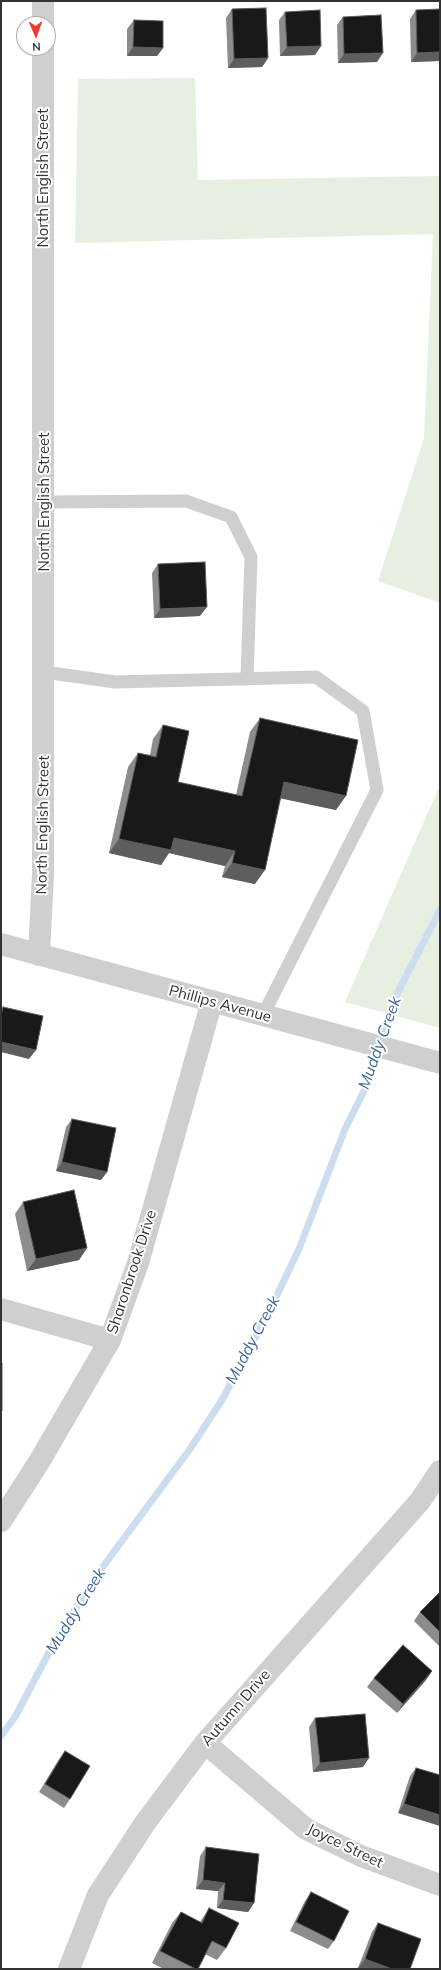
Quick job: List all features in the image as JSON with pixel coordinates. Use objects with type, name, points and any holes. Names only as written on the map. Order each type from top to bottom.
[{"type":"street","points":[[43,1],[43,16]]},
{"type":"street","name":"North English Street","points":[[39,955],[43,874],[44,672],[43,56]]},
{"type":"street","name":"Phillips Avenue","points":[[1,944],[440,1063]]},
{"type":"street","name":"Sharonbrook Drive","points":[[1,1521],[39,1462],[110,1340],[138,1263],[212,1001]]},
{"type":"street","points":[[1,1310],[110,1340]]},
{"type":"street","name":"Autumn Drive","points":[[68,1969],[98,1895],[145,1823],[205,1743],[420,1501],[440,1471]]},
{"type":"street","name":"Joyce Street","points":[[205,1743],[306,1829],[361,1856],[440,1885]]},
{"type":"lane","points":[[44,502],[186,501],[230,517],[251,557],[246,679]]},
{"type":"lane","points":[[44,672],[115,682],[316,677],[363,711],[376,790],[263,1015]]},
{"type":"green space","points":[[195,78],[198,180],[440,176],[440,603],[378,581],[424,438],[433,234],[75,243],[78,79]]},
{"type":"green space","points":[[440,785],[440,1028],[345,1002]]},
{"type":"building","points":[[266,8],[268,58],[234,59],[232,9]]},
{"type":"building","points":[[440,9],[440,52],[417,53],[416,10]]},
{"type":"building","points":[[320,10],[321,46],[287,47],[285,12]]},
{"type":"building","points":[[381,15],[383,53],[344,54],[343,17]]},
{"type":"building","points":[[134,20],[163,21],[163,48],[133,47]]},
{"type":"building","points":[[205,562],[207,607],[160,609],[158,564]]},
{"type":"building","points":[[260,718],[358,740],[346,796],[284,782],[265,870],[232,863],[235,851],[174,838],[171,850],[119,839],[138,753],[156,757],[163,725],[189,731],[178,782],[242,796]]},
{"type":"building","points":[[3,1007],[43,1016],[36,1050],[1,1042],[1,1015]]},
{"type":"building","points":[[72,1119],[116,1128],[107,1172],[62,1162]]},
{"type":"building","points":[[74,1190],[87,1248],[36,1259],[23,1202]]},
{"type":"building","points":[[2,1363],[2,1411],[1,1411]]},
{"type":"building","points":[[440,1592],[440,1632],[420,1612]]},
{"type":"building","points":[[403,1645],[432,1671],[403,1704],[374,1678]]},
{"type":"building","points":[[365,1714],[369,1758],[320,1763],[315,1718]]},
{"type":"building","points":[[65,1751],[90,1766],[70,1799],[45,1784]]},
{"type":"building","points":[[416,1768],[440,1775],[440,1815],[404,1804]]},
{"type":"building","points":[[206,1847],[259,1854],[254,1903],[223,1900],[225,1883],[203,1880]]},
{"type":"building","points":[[311,1892],[349,1911],[334,1941],[296,1922]]},
{"type":"building","points":[[209,1908],[239,1923],[226,1948],[212,1941],[198,1969],[160,1951],[181,1912],[202,1923]]},
{"type":"building","points":[[378,1923],[421,1939],[410,1969],[392,1969],[365,1959]]},
{"type":"waterway","name":"Muddy Creek","points":[[1,1736],[15,1717],[56,1639],[99,1572],[190,1449],[222,1400],[268,1314],[299,1249],[345,1129],[367,1085],[397,994],[440,910]]}]
